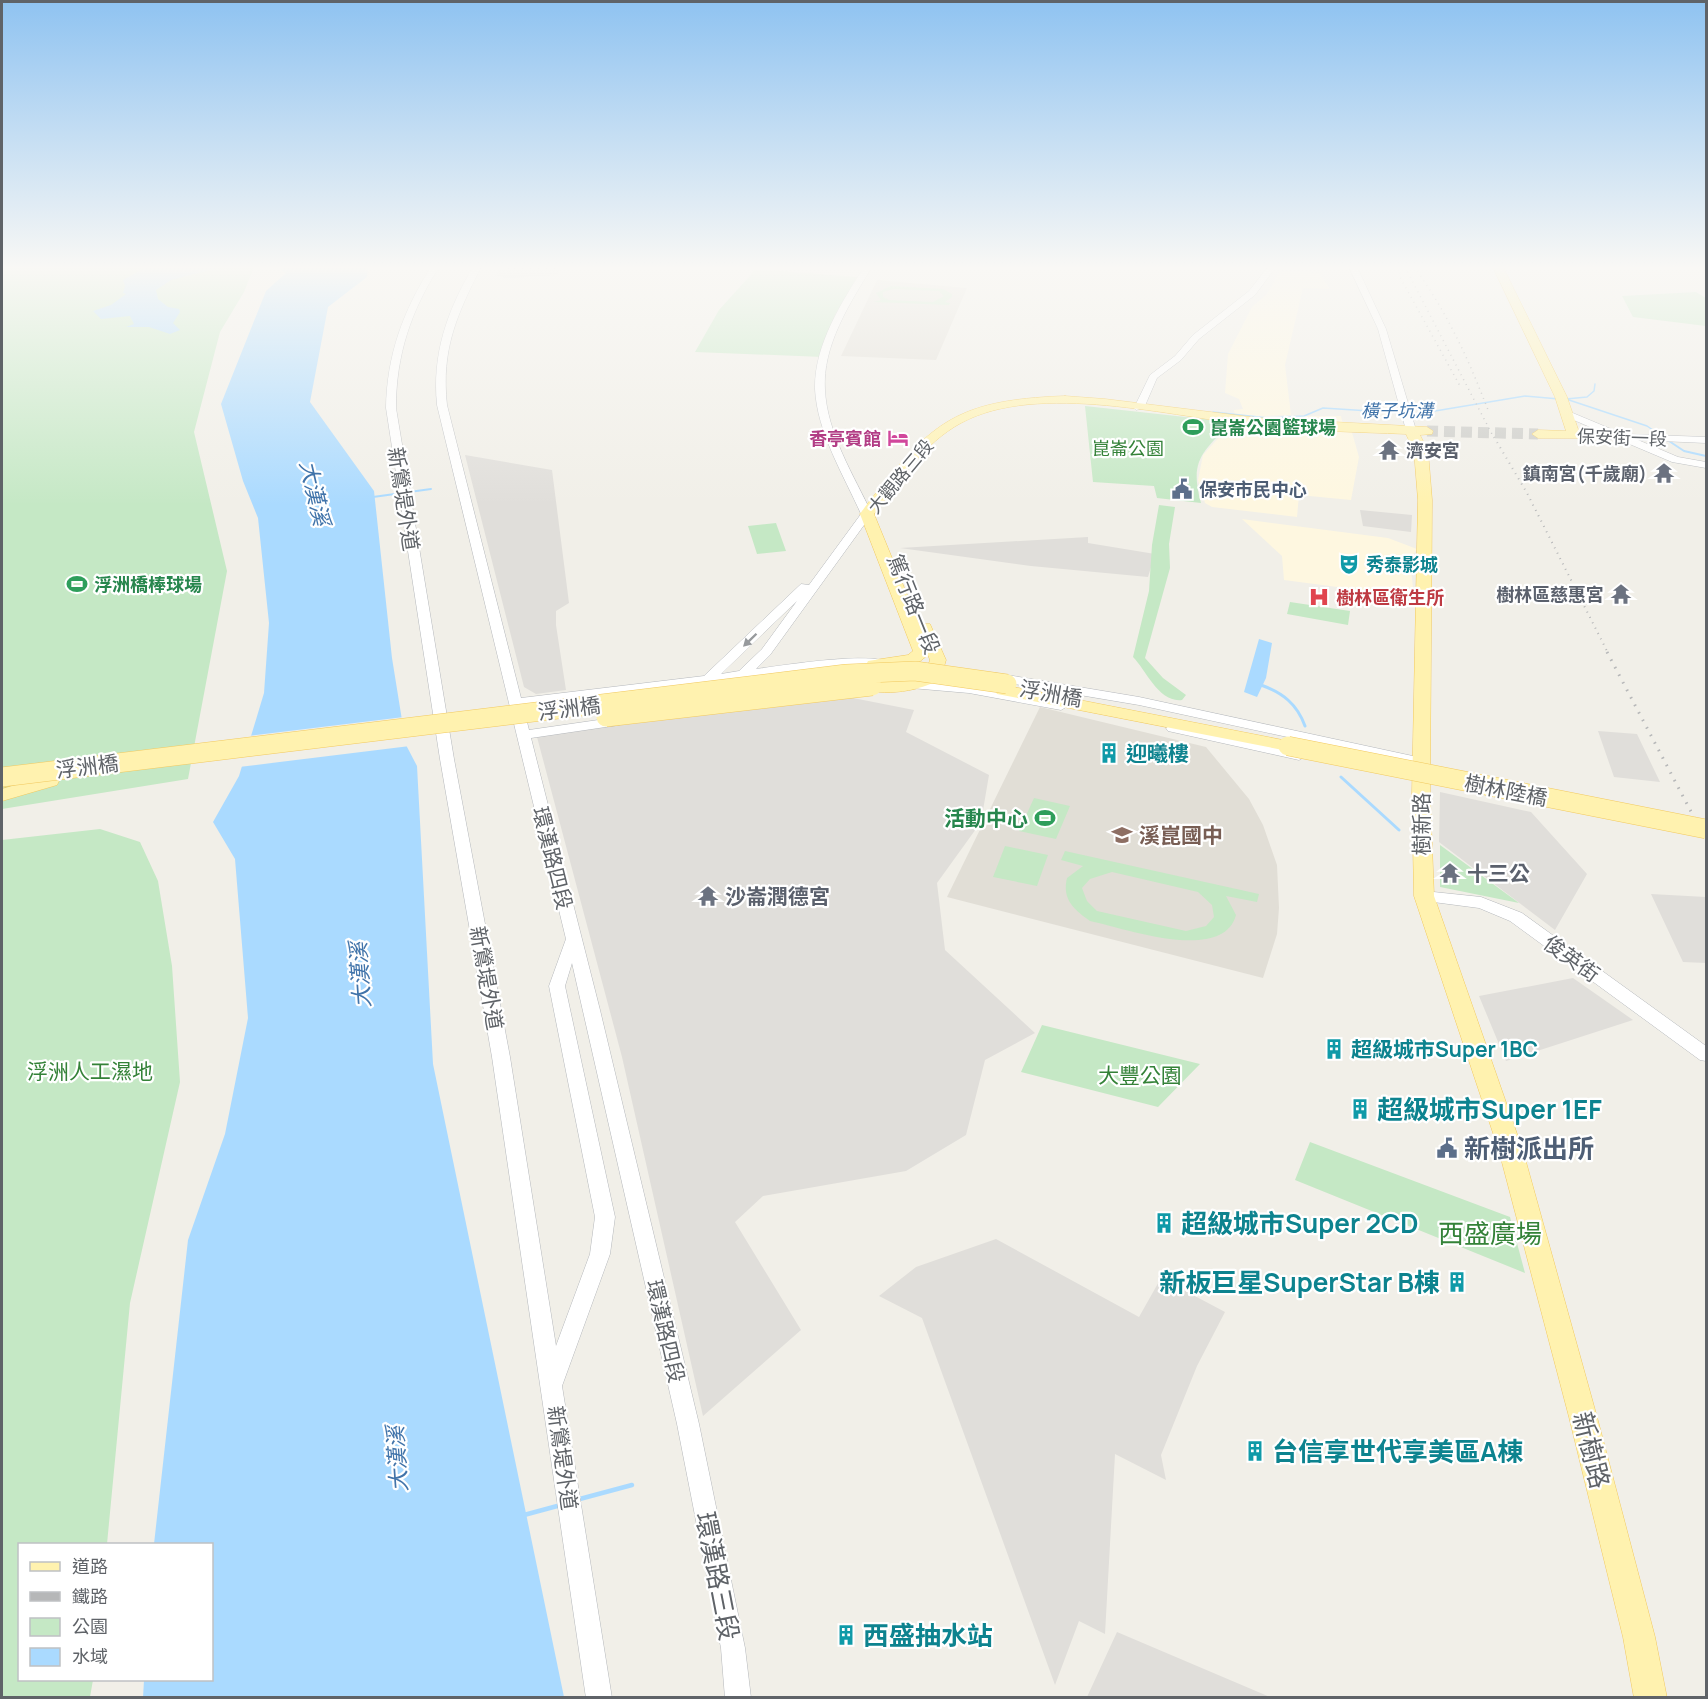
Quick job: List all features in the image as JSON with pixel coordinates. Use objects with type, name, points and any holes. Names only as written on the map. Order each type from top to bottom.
[{"type":"main road","points":[[1535,346],[1574,435]]},
{"type":"main road","name":"大觀路三段","points":[[870,510],[934,435],[959,419],[981,410],[1022,402],[1058,400],[1139,408]]},
{"type":"main road","points":[[1139,408],[1258,422],[1426,431]]},
{"type":"main road","name":"樹新路","points":[[1411,430],[1421,451],[1424,474],[1425,602],[1421,772],[1424,896],[1511,1150],[1526,1204]]},
{"type":"main road","name":"保安街一段","points":[[1538,434],[1574,435]]},
{"type":"main road","name":"篤行路一段","points":[[469,724],[516,709],[891,665],[913,659],[922,652],[870,510]]},
{"type":"main road","name":"篤行路一段","points":[[469,724],[556,723],[872,686],[916,685],[933,676],[938,667],[937,656],[870,510]]},
{"type":"main road","name":"浮洲橋","points":[[2,777],[882,676],[928,677],[1005,687],[1165,717]]},
{"type":"main road","name":"樹林陸橋","points":[[1165,717],[1707,829]]},
{"type":"main road","name":"浮洲橋","points":[[2,787],[469,724]]},
{"type":"main road","name":"樹林陸橋","points":[[1289,743],[1707,821]]},
{"type":"main road","name":"浮洲橋","points":[[2,795],[50,781]]},
{"type":"main road","name":"新樹路","points":[[1526,1204],[1639,1637],[1651,1698]]},
{"type":"street","name":"新鶯堤外道","points":[[398,346],[392,365],[391,408],[402,485],[447,759],[501,1056],[599,1698]]},
{"type":"street","name":"環漢路四段","points":[[443,346],[440,393],[574,940],[694,1454]]},
{"type":"street","points":[[830,346],[820,390],[827,420],[870,510]]},
{"type":"street","points":[[837,346],[833,358],[828,390],[833,415],[870,510]]},
{"type":"street","points":[[1139,408],[1154,377],[1178,358],[1188,346]]},
{"type":"street","points":[[1387,346],[1411,430]]},
{"type":"street","points":[[1562,403],[1625,438],[1676,460],[1707,465]]},
{"type":"street","name":"保安街一段","points":[[1574,435],[1707,440]]},
{"type":"street","name":"大觀路三段","points":[[728,706],[742,676],[766,652],[870,510]]},
{"type":"street","name":"大觀路三段","points":[[707,680],[824,572]]},
{"type":"street","points":[[774,616],[786,614],[790,618]]},
{"type":"street","points":[[516,703],[846,662],[938,667],[1115,697],[1421,772]]},
{"type":"street","points":[[916,685],[969,689],[1165,717]]},
{"type":"street","points":[[523,735],[728,706],[873,690],[941,686]]},
{"type":"street","points":[[969,689],[1421,772]]},
{"type":"street","points":[[596,693],[588,700],[592,716],[595,723],[605,723]]},
{"type":"street","points":[[1115,697],[1165,717]]},
{"type":"street","name":"俊英街","points":[[1424,896],[1462,898],[1480,902],[1516,917],[1707,1055]]},
{"type":"street","points":[[552,1385],[600,1254],[605,1217],[557,986],[574,940]]},
{"type":"street","name":"環漢路三段","points":[[694,1454],[733,1648],[738,1698]]},
{"type":"shaded area","points":[[846,346],[942,346],[936,360],[841,356]]},
{"type":"shaded area","points":[[1232,346],[1289,346],[1285,365],[1291,415],[1265,416],[1264,421],[1235,418],[1234,410],[1243,409],[1239,399],[1225,393],[1228,354]]},
{"type":"shaded area","points":[[1303,416],[1341,416],[1344,429],[1351,429],[1359,457],[1351,500],[1299,495],[1297,517],[1212,507],[1205,503],[1198,480],[1203,455],[1233,422],[1301,424]]},
{"type":"shaded area","points":[[465,455],[552,470],[569,603],[556,611],[566,690],[536,694],[524,687]]},
{"type":"shaded area","points":[[1360,510],[1412,515],[1411,532],[1363,526]]},
{"type":"shaded area","points":[[1242,519],[1388,538],[1417,549],[1410,560],[1414,597],[1284,580],[1282,556]]},
{"type":"shaded area","points":[[1088,537],[1088,543],[1155,554],[1148,577],[1031,566],[900,548]]},
{"type":"shaded area","points":[[848,697],[914,710],[906,732],[989,775],[981,822],[937,883],[945,950],[1035,1033],[985,1060],[966,1135],[906,1171],[763,1196],[735,1222],[801,1330],[703,1416],[622,1057],[537,737],[695,714]]},
{"type":"shaded area","name":"溪崑國中","points":[[1040,707],[1206,747],[1249,799],[1263,825],[1277,865],[1279,908],[1277,934],[1263,978],[947,897]]},
{"type":"shaded area","points":[[1598,731],[1637,734],[1660,782],[1614,777]]},
{"type":"shaded area","points":[[1440,792],[1531,812],[1587,874],[1555,930],[1439,842]]},
{"type":"shaded area","points":[[1651,894],[1706,897],[1706,963],[1683,962]]},
{"type":"shaded area","points":[[1573,978],[1633,1020],[1506,1061],[1479,996]]},
{"type":"shaded area","points":[[996,1239],[1139,1317],[1161,1278],[1225,1312],[1197,1366],[1161,1455],[1166,1480],[1115,1454],[1105,1634],[1079,1621],[1055,1685],[922,1318],[879,1296],[916,1267]]},
{"type":"shaded area","points":[[1117,1632],[1270,1697],[1087,1697]]},
{"type":"green space","points":[[2,346],[216,346],[194,432],[227,571],[188,779],[2,809]]},
{"type":"green space","points":[[698,346],[826,346],[823,357],[695,352]]},
{"type":"green space","name":"崑崙公園","points":[[1085,406],[1231,422],[1206,450],[1198,466],[1197,476],[1201,503],[1157,498],[1154,486],[1093,482]]},
{"type":"green space","points":[[1159,505],[1175,507],[1169,544],[1170,568],[1145,658],[1163,678],[1186,695],[1182,700],[1174,700],[1160,691],[1133,657],[1149,591],[1152,545]]},
{"type":"green space","points":[[776,523],[786,551],[757,554],[748,526]]},
{"type":"green space","points":[[1290,602],[1350,611],[1348,625],[1287,614]]},
{"type":"green space","name":"活動中心","points":[[1034,798],[1070,806],[1056,839],[1019,831]]},
{"type":"green space","name":"浮洲人工濕地","points":[[100,829],[140,842],[158,881],[172,966],[180,1082],[130,1303],[107,1543],[18,1543],[18,1681],[93,1681],[90,1697],[2,1697],[2,840]]},
{"type":"green space","points":[[1440,845],[1519,903],[1440,887]]},
{"type":"green space","points":[[1005,846],[1048,855],[1037,886],[993,877]]},
{"type":"green space","points":[[1065,851],[1259,894],[1257,902],[1226,896],[1236,915],[1227,930],[1212,938],[1170,939],[1090,921],[1070,903],[1066,892],[1067,878],[1083,866],[1061,860]],"holes":[[[1112,872],[1198,892],[1212,905],[1214,917],[1206,926],[1186,931],[1097,911],[1087,901],[1082,888],[1090,879]]]},
{"type":"green space","name":"大豐公園","points":[[1042,1025],[1200,1064],[1158,1107],[1021,1072]]},
{"type":"green space","name":"西盛廣場","points":[[1310,1142],[1510,1217],[1525,1273],[1295,1180]]},
{"type":"water","name":"大漢溪","points":[[244,346],[321,346],[310,402],[374,491],[392,658],[406,745],[417,766],[433,1064],[564,1697],[143,1698],[144,1681],[213,1681],[213,1543],[154,1543],[188,1240],[225,1134],[248,1018],[235,859],[213,822],[239,776],[264,693],[269,623],[258,518],[243,481],[221,404]]},
{"type":"water","points":[[1259,639],[1272,643],[1266,678],[1257,697],[1244,692]]},
{"type":"pier","points":[[404,717],[410,746],[239,767],[248,736]]},
{"type":"waterway","points":[[1566,399],[1587,397],[1594,391],[1595,384]]},
{"type":"waterway","name":"橫子坑溝","points":[[1213,412],[1268,418],[1304,416],[1323,408],[1417,414],[1525,396],[1559,399]]},
{"type":"waterway","points":[[1569,400],[1647,426],[1663,437]]},
{"type":"waterway","points":[[1669,441],[1684,451],[1706,456]]},
{"type":"waterway","points":[[373,497],[431,489]]},
{"type":"waterway","points":[[1261,685],[1288,700],[1298,711],[1305,726]]},
{"type":"waterway","points":[[1341,777],[1399,830]]},
{"type":"waterway","points":[[576,1500],[632,1485]]},
{"type":"waterway","points":[[524,1515],[561,1505]]},
{"type":"tunnel","points":[[1427,431],[1538,434]]},
{"type":"railway","points":[[1438,346],[1460,386]]},
{"type":"railway","points":[[1446,346],[1494,438]]},
{"type":"railway","points":[[1461,346],[1488,410]]},
{"type":"railway","points":[[1494,437],[1527,493],[1608,653]]},
{"type":"railway","points":[[1607,652],[1706,840]]},
{"type":"place","name":"崑崙公園籃球場","points":[[1193,427]]},
{"type":"place","name":"香亭賓館","points":[[898,438]]},
{"type":"place","name":"濟安宮","points":[[1389,450]]},
{"type":"place","name":"鎮南宮(千歲廟)","points":[[1664,473]]},
{"type":"place","name":"保安市民中心","points":[[1182,489]]},
{"type":"place","name":"秀泰影城","points":[[1349,564]]},
{"type":"place","name":"浮洲橋棒球場","points":[[77,584]]},
{"type":"place","name":"樹林區慈惠宮","points":[[1621,594]]},
{"type":"place","name":"樹林區衛生所","points":[[1319,597]]},
{"type":"place","name":"迎曦樓","points":[[1109,753]]},
{"type":"place","name":"活動中心","points":[[1045,818]]},
{"type":"place","name":"溪崑國中","points":[[1122,835]]},
{"type":"place","name":"十三公","points":[[1450,873]]},
{"type":"place","name":"沙崙潤德宮","points":[[708,896]]},
{"type":"place","name":"超級城市Super 1BC","points":[[1334,1049]]},
{"type":"place","name":"超級城市Super 1EF","points":[[1360,1109]]},
{"type":"place","name":"新樹派出所","points":[[1447,1148]]},
{"type":"place","name":"超級城市Super 2CD","points":[[1164,1223]]},
{"type":"place","name":"新板巨星SuperStar B棟","points":[[1457,1282]]},
{"type":"place","name":"台信享世代享美區A棟","points":[[1255,1451]]},
{"type":"place","name":"西盛抽水站","points":[[846,1635]]}]
